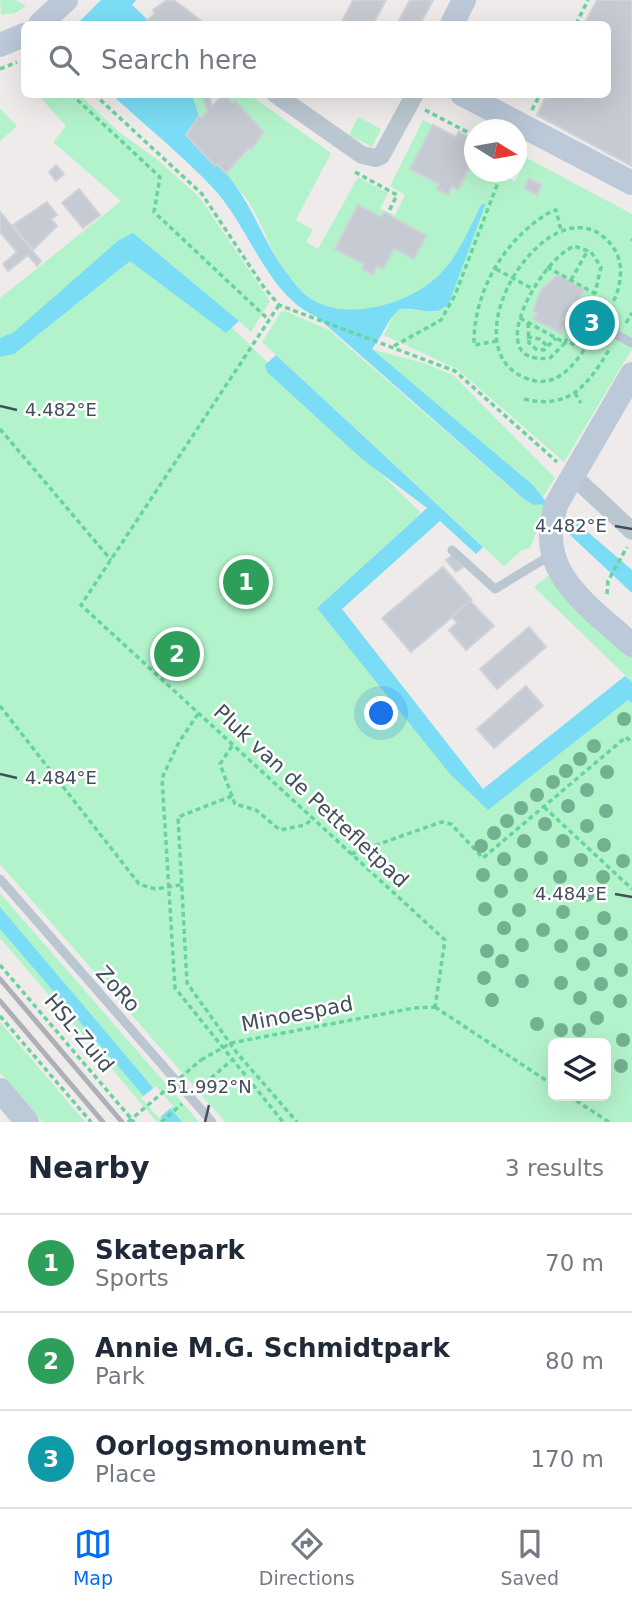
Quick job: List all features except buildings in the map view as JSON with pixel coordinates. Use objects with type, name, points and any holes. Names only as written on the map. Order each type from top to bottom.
[{"type":"street","points":[[454,21],[464,0]]},
{"type":"street","points":[[0,45],[21,36]]},
{"type":"street","points":[[281,98],[368,158],[381,156],[413,99]]},
{"type":"street","points":[[470,98],[632,183]]},
{"type":"street","points":[[632,374],[572,475],[553,513],[551,555],[572,589],[632,645]]},
{"type":"street","points":[[572,475],[632,531]]},
{"type":"street","points":[[0,1090],[27,1122]]},
{"type":"lane","points":[[616,335],[609,314],[599,308],[587,306],[574,312],[576,327],[595,341],[616,335],[632,343]]},
{"type":"lane","points":[[453,550],[495,589],[551,555]]},
{"type":"lane","name":"ZoRo","points":[[0,879],[212,1122]]},
{"type":"path","points":[[578,21],[588,0]]},
{"type":"path","points":[[75,98],[160,177],[154,212],[269,320]]},
{"type":"path","points":[[98,98],[202,194],[263,286],[279,305],[455,371],[572,475]]},
{"type":"path","points":[[413,99],[464,130]]},
{"type":"path","points":[[353,171],[397,195],[389,211]]},
{"type":"path","points":[[394,346],[441,320],[455,295],[498,182]]},
{"type":"path","points":[[497,341],[474,345],[478,308],[510,244],[543,216],[556,210],[561,230]]},
{"type":"path","points":[[584,350],[561,377],[547,382],[531,381],[507,366],[498,353],[496,321],[514,278],[539,242],[561,230],[583,228],[598,234],[618,254],[621,269],[613,303]]},
{"type":"path","points":[[565,343],[551,358],[533,358],[519,346],[520,318],[533,289],[547,267],[565,250],[574,246],[588,250],[601,267],[595,293]]},
{"type":"path","points":[[571,280],[588,250]]},
{"type":"path","points":[[524,399],[542,403],[558,401],[575,393],[603,360],[632,313],[547,267]]},
{"type":"path","points":[[496,269],[533,289]]},
{"type":"path","name":"Pluk van de Pettefletpad","points":[[279,305],[81,605],[232,747],[445,940],[435,1007]]},
{"type":"path","points":[[520,318],[603,360]]},
{"type":"path","points":[[528,323],[527,337],[536,349],[548,347],[556,338]]},
{"type":"path","points":[[527,337],[540,339],[548,347]]},
{"type":"path","points":[[575,393],[581,403]]},
{"type":"path","points":[[0,429],[111,560]]},
{"type":"path","points":[[608,582],[621,556]]},
{"type":"path","points":[[0,706],[139,884],[145,888],[181,885]]},
{"type":"path","points":[[128,1122],[201,1060],[221,1047],[176,988],[167,887],[162,778],[179,742],[199,714]]},
{"type":"path","points":[[351,854],[441,822],[451,824],[484,858],[625,737],[632,743]]},
{"type":"path","points":[[232,747],[220,764],[235,804],[256,810],[280,830],[305,825],[311,819]]},
{"type":"path","points":[[232,796],[178,817],[187,983],[231,1043],[297,1122]]},
{"type":"path","points":[[544,807],[632,889]]},
{"type":"path","name":"HSL-Zuid","points":[[0,965],[134,1122]]},
{"type":"path","name":"Minoespad","points":[[283,1122],[221,1047],[414,1007],[435,1007]]},
{"type":"path","points":[[435,1007],[548,1082]]},
{"type":"path","points":[[0,1016],[91,1122]]},
{"type":"path","points":[[202,1087],[231,1061]]},
{"type":"path","points":[[577,1101],[609,1122]]},
{"type":"path","points":[[161,1122],[178,1107]]},
{"type":"green space","points":[[0,0],[16,0],[26,6],[15,13],[1,15]]},
{"type":"green space","points":[[41,98],[83,98],[119,132],[158,160],[200,198],[270,301],[251,332],[225,309],[219,315],[421,513],[317,608],[488,809],[628,699],[632,703],[632,1122],[225,1122],[0,864],[0,298],[121,201],[53,142],[66,126]]},
{"type":"green space","points":[[193,98],[204,98],[207,111],[220,98],[254,98],[331,153],[296,220],[313,230],[306,242],[318,249],[358,177],[388,193],[380,209],[395,215],[405,195],[390,186],[423,120],[433,125],[411,169],[439,184],[437,189],[447,195],[464,174],[464,182],[527,182],[527,158],[632,214],[632,349],[564,462],[457,369],[384,335],[394,314],[400,309],[436,312],[481,205],[453,258],[427,285],[395,302],[376,307],[339,309],[322,304],[297,287],[273,252],[248,201],[217,164],[215,166],[186,135],[199,116]]},
{"type":"green space","points":[[0,108],[17,126],[0,141]]},
{"type":"green space","points":[[358,117],[381,129],[372,147],[349,135]]},
{"type":"green space","points":[[285,311],[329,330],[525,500],[534,505],[541,503],[546,509],[530,548],[522,550],[504,566],[262,342],[281,312]]},
{"type":"green space","points":[[371,349],[424,363],[453,375],[555,478],[543,497],[534,486]]},
{"type":"green space","points":[[552,573],[632,654],[632,682],[534,587]]},
{"type":"green space","points":[[0,893],[199,1122],[157,1122],[0,938]]},
{"type":"green space","points":[[0,1022],[85,1122],[42,1122],[0,1073]]},
{"type":"water","points":[[101,0],[136,0],[132,5],[148,20],[147,21],[80,21]]},
{"type":"water","points":[[115,98],[193,98],[199,116],[186,135],[215,166],[217,164],[239,190],[279,262],[302,292],[322,304],[339,309],[376,307],[395,302],[427,285],[453,258],[481,205],[486,203],[449,303],[444,308],[433,311],[400,309],[372,349],[534,486],[558,513],[575,521],[632,570],[632,593],[569,534],[568,526],[541,504],[534,505],[525,500],[317,317],[300,307],[285,293],[227,205],[177,153]]},
{"type":"water","points":[[133,233],[239,321],[226,333],[130,261],[14,354],[0,357],[0,338],[14,332],[119,240]]},
{"type":"water","points":[[276,355],[483,547],[476,554],[440,521],[342,609],[483,789],[625,676],[632,682],[632,703],[628,700],[488,810],[450,774],[317,608],[427,508],[362,459],[267,372],[265,365]]},
{"type":"water","points":[[0,907],[182,1122],[166,1122],[0,929]]},
{"type":"pier","points":[[156,1086],[173,1106],[159,1118],[141,1098]]},
{"type":"railway","points":[[0,979],[122,1122]]},
{"type":"railway","points":[[0,1001],[103,1122]]},
{"type":"place","name":"Oorlogsmonument","points":[[592,323]]},
{"type":"place","name":"Skatepark","points":[[246,582]]},
{"type":"place","name":"Annie M.G. Schmidtpark","points":[[177,654]]}]
